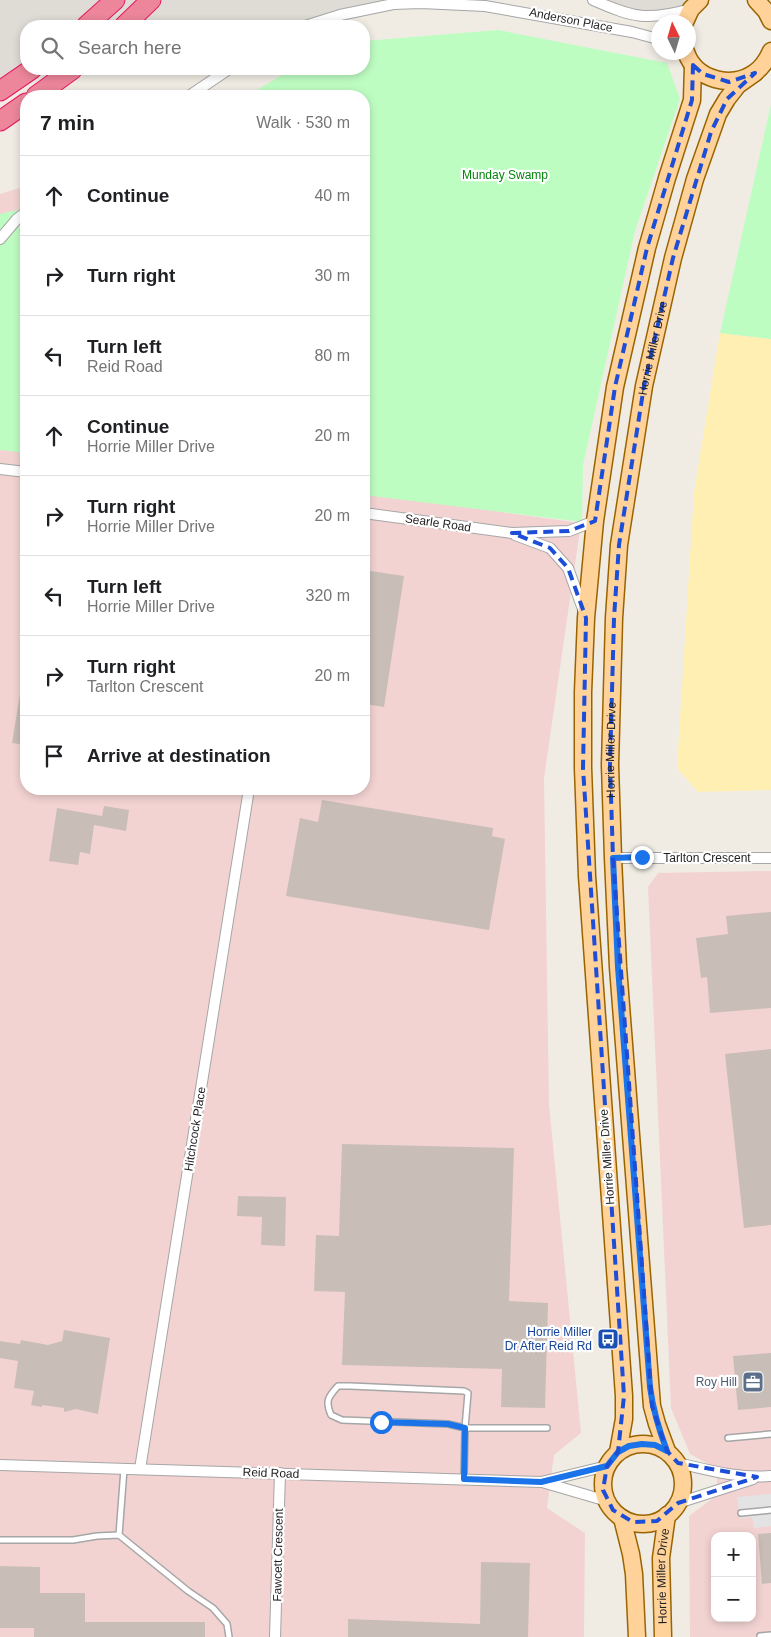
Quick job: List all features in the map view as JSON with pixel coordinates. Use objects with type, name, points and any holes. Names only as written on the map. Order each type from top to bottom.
[{"type":"highway","points":[[93,20],[115,0]]},
{"type":"highway","points":[[130,20],[152,0]]},
{"type":"highway","points":[[0,91],[23,75]]},
{"type":"highway","points":[[44,90],[65,75]]},
{"type":"highway","points":[[0,121],[20,107]]},
{"type":"main road","name":"Horrie Miller Drive","points":[[607,1501],[603,1490],[603,1478],[607,1466],[618,1452],[624,1420],[624,1396],[587,876],[582,768],[586,618],[595,521],[615,387],[647,248],[692,100],[687,60]]},
{"type":"main road","points":[[690,60],[703,74],[716,80],[729,82],[743,79],[766,62]]},
{"type":"main road","name":"Horrie Miller Drive","points":[[622,1518],[645,1524],[668,1516],[678,1503],[683,1483],[682,1473],[672,1457],[657,1424],[652,1406],[618,967],[610,765],[619,546],[644,386],[673,258],[695,179],[718,114],[727,99],[738,85],[766,62]]},
{"type":"main road","points":[[618,1452],[629,1446],[655,1445],[672,1457]]},
{"type":"main road","points":[[607,1501],[622,1518],[631,1554],[634,1574],[637,1637]]},
{"type":"main road","name":"Horrie Miller Drive","points":[[663,1637],[661,1558],[668,1516]]},
{"type":"street","name":"Anderson Place","points":[[324,20],[415,0]]},
{"type":"street","name":"Anderson Place","points":[[593,0],[636,16],[661,16],[692,10]]},
{"type":"street","name":"Anderson Place","points":[[393,4],[421,3],[486,6],[632,32],[651,38]]},
{"type":"street","points":[[198,90],[220,75]]},
{"type":"street","points":[[0,239],[20,217]]},
{"type":"street","points":[[0,469],[20,471]]},
{"type":"street","name":"Searle Road","points":[[370,514],[512,533],[569,531],[595,521]]},
{"type":"street","name":"Searle Road","points":[[512,533],[550,548],[568,568],[586,618]]},
{"type":"street","name":"Hitchcock Place","points":[[140,1469],[248,795]]},
{"type":"street","name":"Tarlton Crescent","points":[[613,858],[771,858]]},
{"type":"street","points":[[672,1457],[714,1472],[757,1478]]},
{"type":"street","name":"Reid Road","points":[[0,1465],[541,1482],[607,1501]]},
{"type":"street","name":"Reid Road","points":[[541,1482],[607,1466]]},
{"type":"street","name":"Fawcett Crescent","points":[[276,1637],[280,1474]]},
{"type":"street","points":[[678,1503],[757,1478],[771,1476]]},
{"type":"lane","points":[[464,1479],[465,1428],[468,1393],[464,1391],[338,1386],[330,1395],[327,1406],[331,1415],[342,1420],[420,1422],[448,1424],[465,1428],[547,1428]]},
{"type":"lane","points":[[728,1438],[771,1434]]},
{"type":"lane","points":[[119,1535],[124,1469]]},
{"type":"lane","points":[[741,1513],[771,1510]]},
{"type":"lane","points":[[0,1540],[73,1540],[119,1535],[188,1591],[213,1608],[227,1624],[230,1637]]},
{"type":"lane","points":[[760,1636],[771,1636]]},
{"type":"highlighted area","points":[[693,65],[703,74],[729,82],[755,73],[727,99],[711,132],[673,258],[644,386],[619,545],[614,618],[610,765],[613,858],[652,1406],[667,1451],[678,1463],[757,1477],[678,1503],[657,1521],[633,1522],[613,1510],[603,1490],[607,1466],[618,1452],[624,1396],[583,768],[586,618],[568,568],[550,548],[512,533],[569,531],[595,521],[615,387],[647,248],[692,100]]},
{"type":"shaded area","points":[[0,0],[415,0],[330,20],[20,20],[20,74],[0,91]]},
{"type":"shaded area","points":[[593,0],[701,0],[664,15]]},
{"type":"shaded area","points":[[20,188],[20,795],[370,795],[370,494],[581,523],[544,778],[549,1104],[581,1433],[554,1455],[547,1508],[585,1533],[584,1637],[0,1637],[0,194]]},
{"type":"shaded area","points":[[771,871],[771,1637],[690,1637],[689,1516],[717,1495],[717,1469],[690,1454],[671,1408],[648,887],[658,873]]},
{"type":"shaded area","points":[[771,1494],[771,1526],[754,1528],[752,1517],[740,1518],[737,1497]]},
{"type":"sand","points":[[720,333],[771,339],[771,790],[698,792],[677,768],[694,492]]},
{"type":"green space","name":"Munday Swamp","points":[[498,30],[667,63],[680,99],[635,231],[583,465],[582,522],[370,496],[370,90],[257,90],[282,75],[370,75],[370,41]]},
{"type":"green space","points":[[771,104],[771,339],[720,333]]},
{"type":"green space","points":[[20,209],[20,452],[0,450],[0,214]]},
{"type":"building","points":[[370,571],[404,576],[384,707],[370,705]]},
{"type":"building","points":[[20,694],[20,744],[12,743]]},
{"type":"building","points":[[322,800],[493,828],[492,836],[505,839],[489,930],[286,896],[300,818],[318,822]]},
{"type":"building","points":[[104,806],[129,810],[126,831],[94,825],[90,854],[80,852],[78,865],[49,861],[57,808],[102,816]]},
{"type":"building","points":[[771,912],[771,1008],[710,1013],[707,977],[701,978],[696,938],[728,934],[726,916]]},
{"type":"building","points":[[771,1049],[771,1225],[744,1228],[725,1054]]},
{"type":"building","points":[[342,1144],[514,1148],[509,1301],[548,1303],[545,1408],[501,1407],[502,1369],[342,1365],[345,1292],[314,1291],[316,1235],[339,1236]]},
{"type":"building","points":[[238,1196],[286,1197],[285,1246],[261,1245],[262,1217],[237,1216]]},
{"type":"building","points":[[64,1330],[110,1338],[98,1414],[76,1409],[64,1412],[64,1408],[31,1405],[34,1391],[14,1388],[18,1361],[0,1358],[0,1341],[20,1344],[21,1340],[48,1345],[62,1341]]},
{"type":"building","name":"Roy Hill","points":[[771,1353],[771,1407],[738,1410],[733,1356]]},
{"type":"building","points":[[771,1533],[771,1583],[762,1584],[758,1534]]},
{"type":"building","points":[[481,1562],[530,1563],[528,1637],[348,1637],[348,1619],[480,1624]]},
{"type":"building","points":[[0,1566],[40,1567],[40,1593],[85,1593],[85,1622],[205,1622],[205,1637],[34,1637],[34,1628],[0,1628]]},
{"type":"place","name":"Horrie Miller Dr After Reid Rd","points":[[608,1339]]},
{"type":"place","name":"Roy Hill","points":[[753,1382]]},
{"type":"route","points":[[381,1422],[420,1422],[448,1424],[465,1428],[464,1479],[541,1482],[607,1466],[611,1458],[629,1446],[655,1445],[667,1451],[652,1406],[650,1387],[618,967],[613,858],[642,857]]}]
